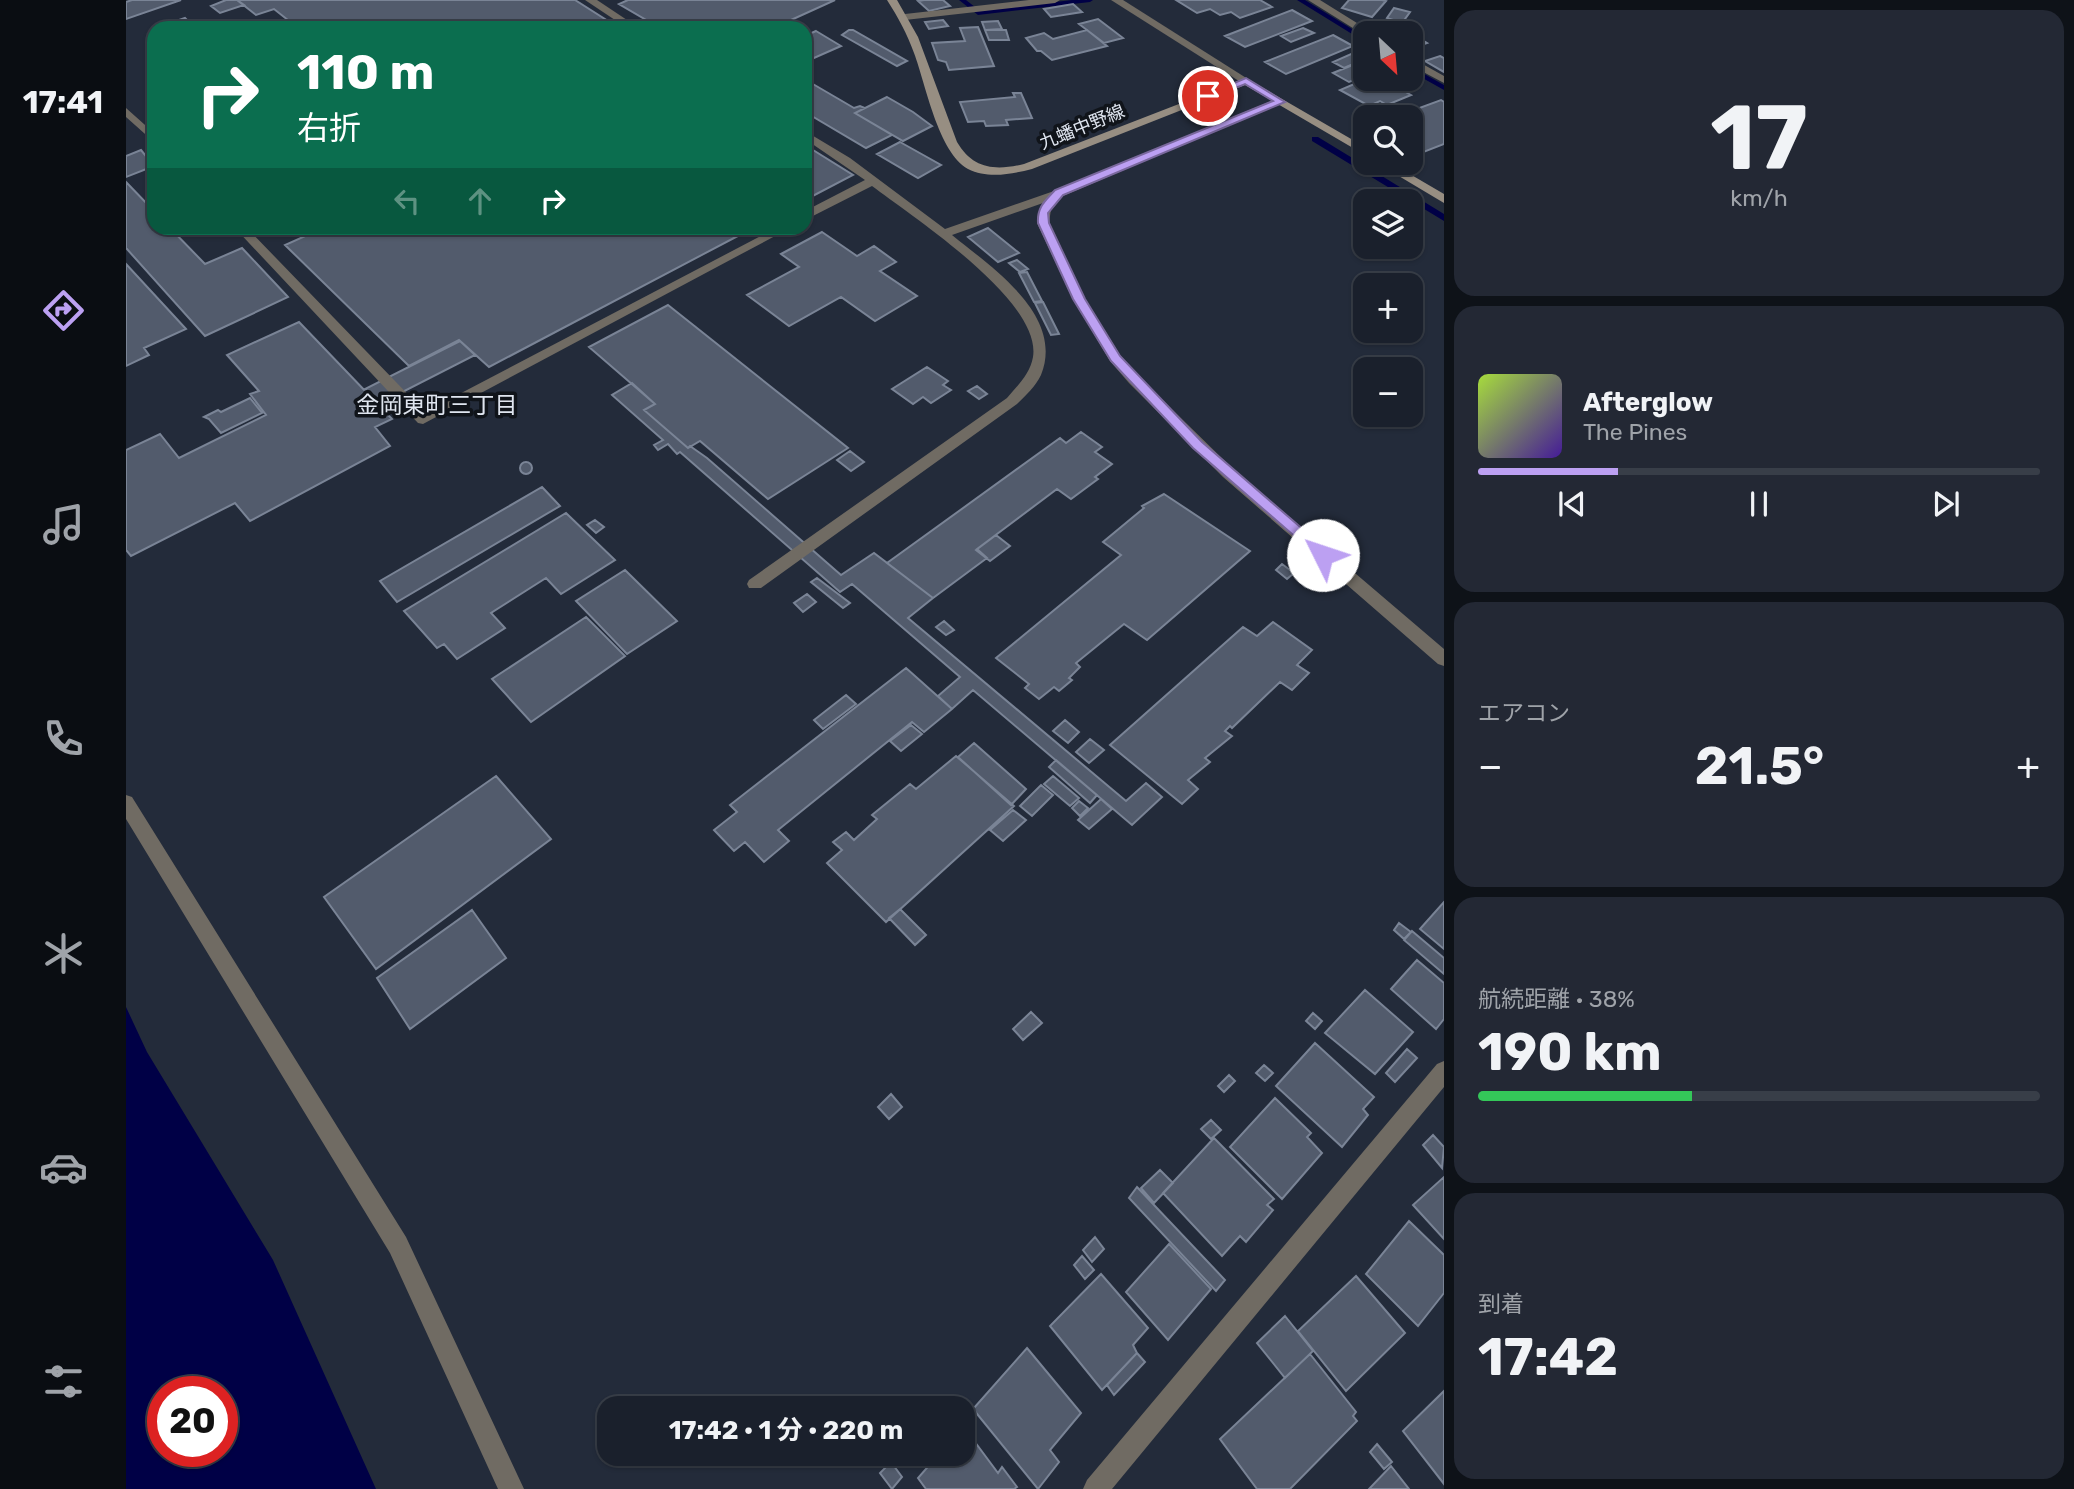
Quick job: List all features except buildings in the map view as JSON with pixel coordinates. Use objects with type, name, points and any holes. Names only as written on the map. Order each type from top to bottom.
[{"type":"main road","name":"九蟠中野線","points":[[892,0],[905,17],[947,135],[966,162],[986,170],[1010,172],[1028,167],[1246,81]]},
{"type":"main road","points":[[1246,81],[1353,145]]},
{"type":"main road","points":[[1403,175],[1444,200]]},
{"type":"street","points":[[590,0],[623,21]]},
{"type":"street","points":[[905,17],[1055,0]]},
{"type":"street","points":[[1116,0],[1246,81]]},
{"type":"street","points":[[1313,0],[1353,24]]},
{"type":"street","points":[[1423,68],[1444,80]]},
{"type":"street","points":[[943,234],[1059,193],[1280,102]]},
{"type":"street","points":[[126,111],[147,132]]},
{"type":"street","points":[[755,584],[1012,401],[1033,377],[1040,356],[1037,337],[1026,312],[1003,283],[873,180],[812,139]]},
{"type":"street","points":[[812,212],[873,180]]},
{"type":"street","points":[[1059,193],[1047,205],[1043,213],[1043,223],[1079,299],[1115,358],[1208,454],[1444,659]]},
{"type":"street","points":[[248,235],[424,419],[770,235]]},
{"type":"street","points":[[126,803],[398,1245],[510,1489]]},
{"type":"street","points":[[1096,1489],[1444,1071]]},
{"type":"shaded area","points":[[126,1007],[147,1052],[273,1260],[376,1489],[126,1489]]},
{"type":"waterway","points":[[962,0],[978,13],[1090,0]]},
{"type":"waterway","points":[[1300,0],[1353,33]]},
{"type":"waterway","points":[[1423,76],[1444,88]]},
{"type":"waterway","points":[[1315,139],[1444,218]]},
{"type":"district","name":"金岡東町三丁目","points":[[437,405]]},
{"type":"route","points":[[1208,96],[1246,81],[1280,102],[1059,193],[1047,205],[1043,213],[1043,223],[1079,299],[1115,358],[1198,445],[1323,555]]}]
